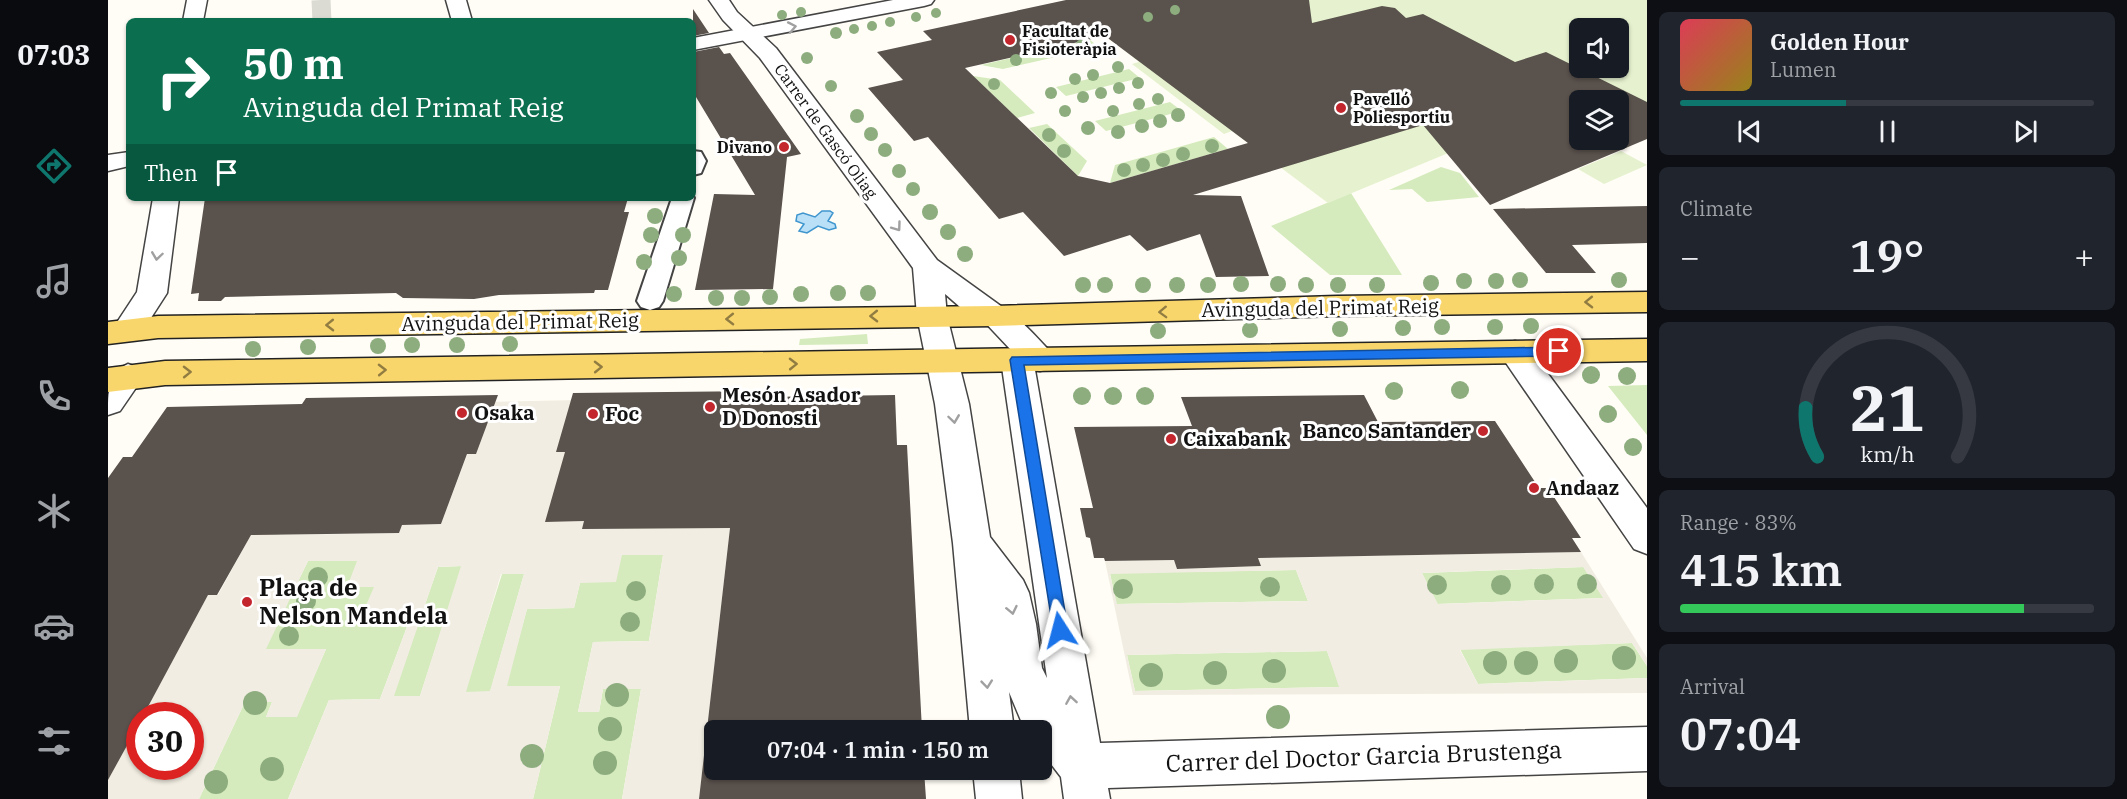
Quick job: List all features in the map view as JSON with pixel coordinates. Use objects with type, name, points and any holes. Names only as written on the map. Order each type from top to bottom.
[{"type":"main road","name":"Avinguda del Primat Reig","points":[[118,331],[158,327],[645,311],[994,316],[1337,306],[1647,302]]},
{"type":"main road","points":[[537,368],[564,344],[584,340],[645,311]]},
{"type":"main road","points":[[118,378],[165,373],[1647,350]]},
{"type":"street","points":[[194,18],[197,0]]},
{"type":"street","points":[[456,0],[461,18]]},
{"type":"street","name":"Carrer de Gascó Oliag","points":[[719,0],[730,16],[768,52],[927,267],[994,316]]},
{"type":"street","points":[[696,43],[924,0]]},
{"type":"street","points":[[108,163],[126,160]]},
{"type":"street","points":[[118,331],[152,294],[166,201]]},
{"type":"street","points":[[645,311],[682,201]]},
{"type":"street","points":[[927,267],[932,316],[952,404],[972,543],[991,720]]},
{"type":"street","points":[[994,316],[1028,360],[1077,788]]},
{"type":"street","points":[[1515,352],[1647,538]]},
{"type":"street","points":[[108,402],[118,378]]},
{"type":"street","points":[[972,543],[1009,593],[1016,624],[1021,668],[1040,714],[1077,788]]},
{"type":"street","name":"Carrer del Doctor Garcia Brustenga","points":[[1077,788],[1647,749]]},
{"type":"street","points":[[997,780],[999,799]]},
{"type":"green space","points":[[1206,0],[1647,0],[1647,121],[1629,108],[1629,90],[1569,90],[1569,103],[1328,203],[1232,131],[1224,134],[1132,64],[1139,62],[1114,42]]},
{"type":"green space","points":[[1090,40],[1099,47],[1003,69],[981,65]]},
{"type":"green space","points":[[1129,69],[1140,78],[1066,96],[1056,87]]},
{"type":"green space","points":[[973,76],[1000,80],[1035,113],[1017,118]]},
{"type":"green space","points":[[1170,102],[1182,111],[1106,131],[1095,121]]},
{"type":"green space","points":[[1047,124],[1087,161],[1078,176],[1029,128]]},
{"type":"green space","points":[[1214,137],[1228,149],[1110,183],[1115,165]]},
{"type":"green space","points":[[1621,151],[1647,165],[1604,184],[1578,169]]},
{"type":"green space","points":[[1441,167],[1460,173],[1479,197],[1427,202],[1412,189],[1389,190]]},
{"type":"green space","points":[[1351,193],[1402,275],[1330,275],[1271,226]]},
{"type":"green space","points":[[867,334],[868,344],[799,345],[800,339]]},
{"type":"green space","points":[[1647,385],[1647,435],[1608,386]]},
{"type":"green space","points":[[622,555],[663,555],[649,641],[593,642],[578,712],[599,712],[603,689],[641,689],[622,799],[533,799],[560,686],[506,686],[527,609],[574,608],[580,583]]},
{"type":"green space","points":[[308,561],[358,561],[374,586],[411,616],[380,699],[329,700],[288,799],[199,799],[245,702],[272,702],[266,717],[297,716],[326,649],[265,649]]},
{"type":"green space","points":[[462,566],[420,696],[393,696],[438,567]]},
{"type":"green space","points":[[1584,567],[1604,598],[1437,604],[1422,573]]},
{"type":"green space","points":[[1296,570],[1308,601],[1116,604],[1110,573]]},
{"type":"green space","points":[[502,574],[524,574],[490,692],[465,692]]},
{"type":"green space","points":[[1632,643],[1647,666],[1647,678],[1478,684],[1460,649]]},
{"type":"green space","points":[[1327,651],[1340,687],[1135,691],[1127,655]]},
{"type":"shaded area","name":"Plaça de Nelson Mandela","points":[[580,400],[546,522],[584,521],[583,528],[731,519],[708,720],[704,720],[704,755],[699,799],[622,799],[641,689],[603,689],[599,712],[578,712],[593,642],[649,641],[663,555],[622,555],[616,582],[580,583],[574,608],[527,609],[507,686],[560,686],[533,799],[288,799],[329,700],[380,699],[411,616],[361,617],[374,587],[347,587],[357,561],[308,561],[266,649],[326,649],[297,717],[266,717],[272,702],[245,702],[199,799],[108,799],[108,780],[126,746],[126,780],[204,780],[204,702],[150,702],[208,595],[218,595],[255,527],[281,535],[399,533],[402,525],[441,524],[487,402]],"holes":[[[461,566],[420,696],[394,696],[438,567]],[[501,574],[524,574],[490,691],[466,692]]]},
{"type":"shaded area","points":[[1581,552],[1647,658],[1647,666],[1632,643],[1460,650],[1478,684],[1647,678],[1647,693],[1133,695],[1105,561],[1174,560],[1177,569],[1261,566],[1255,558]],"holes":[[[1583,567],[1603,598],[1438,604],[1422,573]],[[1296,570],[1308,601],[1117,604],[1110,574]],[[1327,651],[1339,687],[1135,691],[1127,655]]]},
{"type":"water","points":[[822,211],[833,213],[828,221],[835,224],[836,228],[829,230],[818,226],[807,233],[799,231],[804,224],[796,221],[797,215],[803,213],[815,217]]},
{"type":"building","points":[[1066,0],[1309,0],[1312,23],[1382,6],[1395,8],[1406,18],[1423,14],[1515,62],[1546,52],[1569,63],[1569,78],[1599,78],[1623,90],[1569,90],[1569,150],[1621,150],[1490,205],[1423,125],[1193,195],[1241,196],[1269,276],[1216,277],[1200,234],[1147,251],[1130,235],[1064,256],[1023,212],[999,219],[928,137],[914,141],[868,88],[903,80],[877,52],[932,40],[923,31]],"holes":[[[1105,36],[1248,143],[1110,183],[1078,176],[965,68]]]},
{"type":"building","points":[[693,9],[709,33],[696,35],[696,18],[693,18]]},
{"type":"building","points":[[719,47],[724,54],[730,53],[801,154],[787,157],[773,289],[695,290],[714,194],[755,195],[696,97],[696,51]]},
{"type":"building","points":[[1629,93],[1647,102],[1647,139],[1629,147]]},
{"type":"building","points":[[205,201],[627,201],[624,212],[629,212],[608,290],[595,290],[594,293],[499,295],[474,299],[403,298],[396,293],[225,297],[221,301],[198,301],[199,293],[191,294]]},
{"type":"building","points":[[1647,206],[1647,243],[1572,245],[1596,273],[1546,273],[1493,209]]},
{"type":"building","points":[[762,391],[761,397],[895,395],[897,445],[907,445],[921,720],[708,720],[730,528],[582,529],[584,521],[545,522],[565,452],[556,452],[573,393]]},
{"type":"building","points":[[498,395],[476,454],[467,454],[441,524],[402,525],[399,533],[251,535],[217,595],[208,595],[151,702],[126,702],[126,747],[108,780],[108,478],[123,457],[132,457],[167,407],[302,404],[306,398]]},
{"type":"building","points":[[1364,395],[1378,422],[1495,421],[1539,488],[1548,488],[1581,538],[1572,538],[1581,552],[1258,558],[1261,566],[1177,569],[1174,560],[1105,561],[1104,558],[1094,558],[1090,538],[1086,537],[1080,508],[1093,508],[1074,427],[1192,426],[1181,397]]},
{"type":"building","points":[[704,755],[704,780],[925,780],[926,799],[699,799]]},
{"type":"tunnel","points":[[321,0],[322,18]]},
{"type":"place","name":"Facultat de Fisioteràpia","points":[[1010,40]]},
{"type":"place","name":"Pavelló Poliesportiu","points":[[1341,108]]},
{"type":"place","name":"Divano","points":[[784,147]]},
{"type":"place","name":"Mesón Asador D Donosti","points":[[710,407]]},
{"type":"place","name":"Osaka","points":[[462,413]]},
{"type":"place","name":"Foc","points":[[593,414]]},
{"type":"place","name":"Banco Santander","points":[[1483,431]]},
{"type":"place","name":"Caixabank","points":[[1171,439]]},
{"type":"place","name":"Andaaz","points":[[1534,488]]},
{"type":"place","name":"Plaça de Nelson Mandela","points":[[247,602]]},
{"type":"route","points":[[1060,630],[1017,360],[1559,351]]}]
